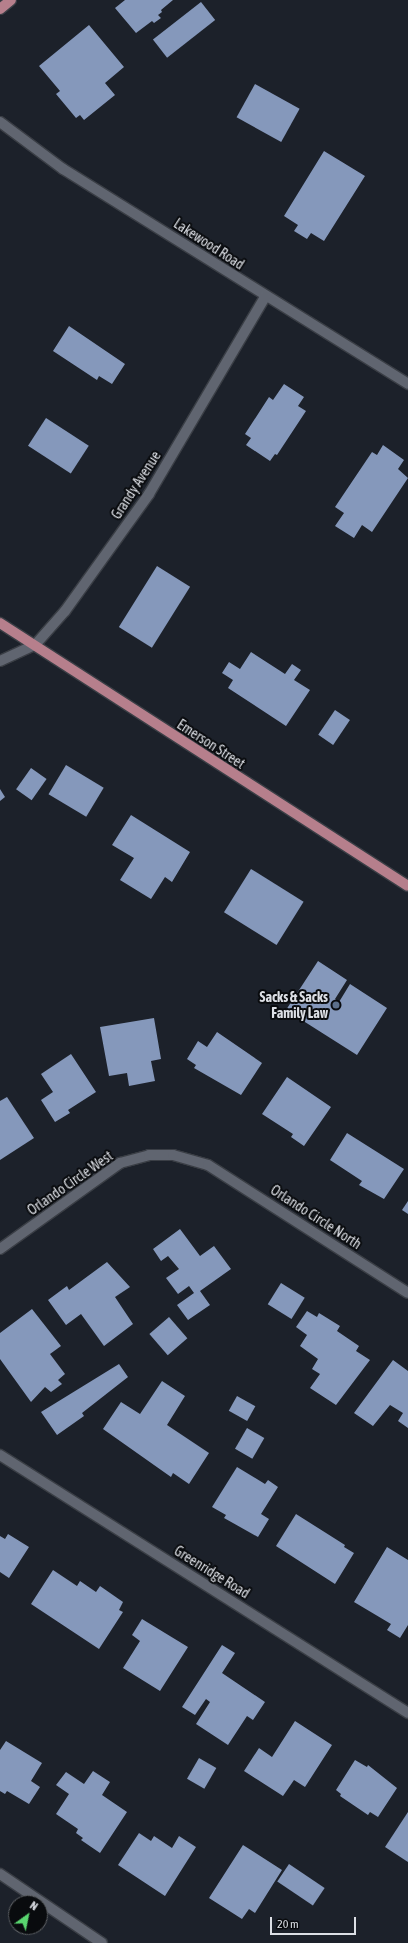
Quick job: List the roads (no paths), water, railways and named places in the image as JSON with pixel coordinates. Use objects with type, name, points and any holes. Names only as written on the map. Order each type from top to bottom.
[{"type":"main road","points":[[0,9],[11,0]]},
{"type":"main road","name":"Emerson Street","points":[[0,623],[408,886]]},
{"type":"street","name":"Lakewood Road","points":[[0,122],[63,170],[265,297],[408,384]]},
{"type":"street","name":"Grandy Avenue","points":[[0,661],[35,645],[65,611],[149,494],[265,297]]},
{"type":"street","name":"Orlando Circle West","points":[[0,1249],[120,1163],[149,1155],[173,1155],[208,1165]]},
{"type":"street","name":"Orlando Circle North","points":[[208,1165],[408,1293]]},
{"type":"street","name":"Greenridge Road","points":[[0,1454],[408,1714]]},
{"type":"street","points":[[0,1874],[102,1943]]},
{"type":"place","name":"Sacks & Sacks Family Law","points":[[336,1005]]}]
